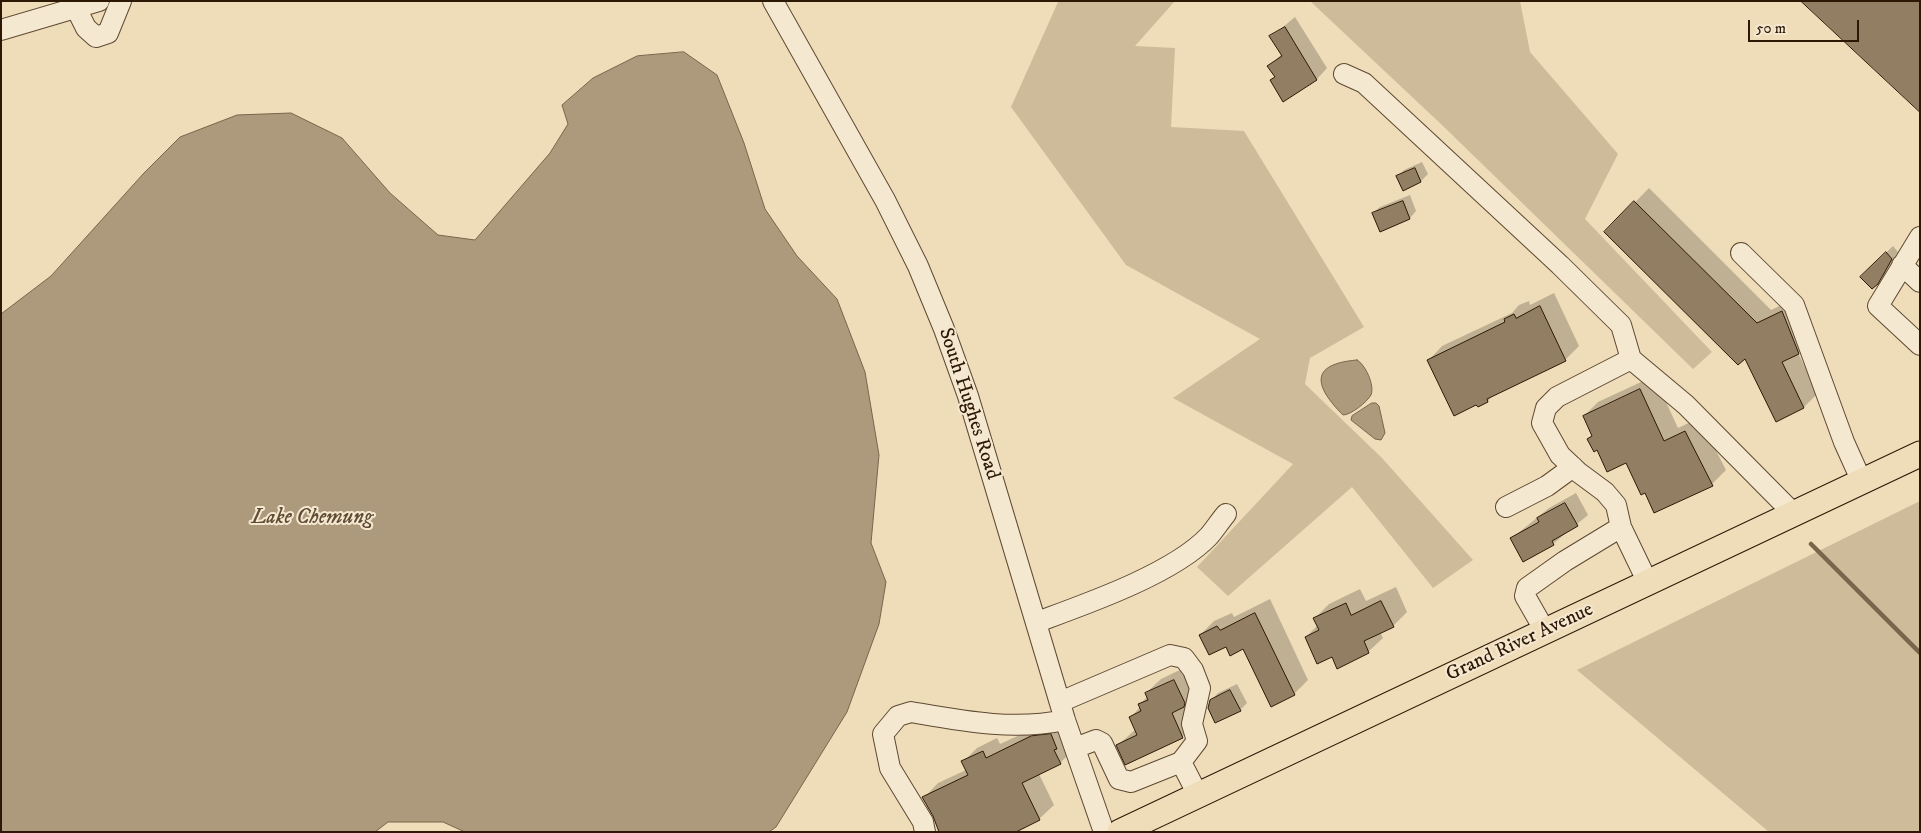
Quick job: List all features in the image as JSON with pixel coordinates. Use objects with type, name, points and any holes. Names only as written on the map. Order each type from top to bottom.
[{"type":"main road","name":"Grand River Avenue","points":[[1120,832],[1920,454]]},
{"type":"street","points":[[1,30],[99,1]]},
{"type":"street","points":[[76,8],[86,28],[96,37],[108,33],[121,1]]},
{"type":"street","name":"South Hughes Road","points":[[773,1],[875,183],[925,284],[968,396],[1063,711],[1104,832]]},
{"type":"street","points":[[1344,74],[1364,83],[1560,265],[1621,325],[1631,359],[1686,405],[1794,514]]},
{"type":"street","points":[[1920,237],[1878,306],[1920,345]]},
{"type":"street","points":[[1741,253],[1794,305],[1844,442],[1862,482]]},
{"type":"street","points":[[1902,266],[1920,282]]},
{"type":"street","points":[[1631,359],[1557,397],[1546,408],[1542,423],[1560,455],[1606,492],[1616,505],[1621,527],[1648,583]]},
{"type":"street","points":[[1506,507],[1547,486],[1573,467]]},
{"type":"street","points":[[1037,622],[1088,604],[1174,562],[1210,536],[1226,514]]},
{"type":"street","points":[[1545,631],[1525,596],[1527,588],[1565,561],[1621,527]]},
{"type":"street","points":[[925,832],[923,822],[890,768],[884,734],[898,716],[911,712],[994,726],[1020,726],[1063,711],[1170,655],[1184,658],[1193,670],[1200,688],[1192,724],[1197,741],[1181,762],[1131,782],[1119,779],[1102,743],[1096,740],[1075,748]]},
{"type":"street","points":[[1181,762],[1198,795]]},
{"type":"shaded area","points":[[1175,1],[1135,46],[1175,48],[1171,127],[1244,131],[1364,327],[1310,358],[1305,384],[1382,458],[1473,560],[1433,588],[1352,487],[1228,596],[1197,567],[1293,464],[1173,398],[1260,339],[1126,265],[1011,107],[1058,2]]},
{"type":"shaded area","points":[[1310,1],[1520,1],[1530,52],[1618,154],[1585,219],[1712,352],[1693,369],[1442,125]]},
{"type":"shaded area","points":[[1920,501],[1920,832],[1769,832],[1577,670]]},
{"type":"water","name":"Lake Chemung","points":[[684,52],[717,75],[744,143],[765,209],[797,256],[837,299],[865,372],[879,455],[871,543],[886,582],[879,624],[847,712],[776,827],[769,832],[465,832],[443,822],[388,822],[375,832],[1,832],[1,314],[51,276],[144,173],[180,137],[237,115],[291,113],[342,138],[390,193],[438,235],[475,240],[550,153],[568,124],[562,105],[593,78],[637,56]]},
{"type":"water","points":[[1357,360],[1368,375],[1372,386],[1371,395],[1358,408],[1343,415],[1326,395],[1321,378],[1330,366],[1341,362]]},
{"type":"water","points":[[1372,403],[1376,403],[1379,406],[1385,433],[1381,440],[1375,439],[1351,420],[1352,416]]},
{"type":"building","points":[[1801,1],[1920,1],[1920,112]]},
{"type":"building","points":[[1285,27],[1317,80],[1283,102],[1270,80],[1275,77],[1267,66],[1282,56],[1269,36]]},
{"type":"building","points":[[1415,168],[1421,182],[1403,191],[1396,176]]},
{"type":"building","points":[[1403,201],[1410,219],[1380,232],[1372,213]]},
{"type":"building","points":[[1634,201],[1757,323],[1782,311],[1799,354],[1782,362],[1804,408],[1776,422],[1745,359],[1738,365],[1604,232]]},
{"type":"building","points":[[1886,252],[1892,259],[1878,284],[1872,289],[1860,277]]},
{"type":"building","points":[[1540,306],[1566,361],[1487,399],[1488,402],[1478,407],[1476,405],[1454,416],[1427,360],[1505,322],[1504,319],[1514,314],[1516,318]]},
{"type":"building","points":[[1640,389],[1664,441],[1685,431],[1713,486],[1654,513],[1645,493],[1641,495],[1626,463],[1607,472],[1597,450],[1594,452],[1587,439],[1592,436],[1583,416]]},
{"type":"building","points":[[1565,503],[1578,526],[1552,541],[1554,545],[1523,562],[1510,538],[1539,522],[1537,518]]},
{"type":"building","points":[[1381,601],[1394,627],[1364,641],[1369,653],[1337,669],[1332,657],[1317,664],[1305,637],[1319,630],[1313,618],[1346,603],[1351,615]]},
{"type":"building","points":[[1255,613],[1295,695],[1271,707],[1243,649],[1230,656],[1226,647],[1209,655],[1199,635],[1217,626],[1220,630]]},
{"type":"building","points":[[1174,680],[1185,703],[1184,707],[1172,713],[1183,738],[1125,765],[1116,745],[1137,735],[1129,717],[1141,711],[1138,704],[1148,700],[1145,693]]},
{"type":"building","points":[[1230,690],[1241,711],[1215,723],[1208,708],[1210,700]]},
{"type":"building","points":[[1051,734],[1057,749],[1054,750],[1061,764],[1022,783],[1040,820],[1016,832],[939,832],[933,816],[922,797],[968,775],[961,761],[983,751],[986,758],[1031,736]]},
{"type":"waterway","points":[[1811,544],[1920,653]]}]
